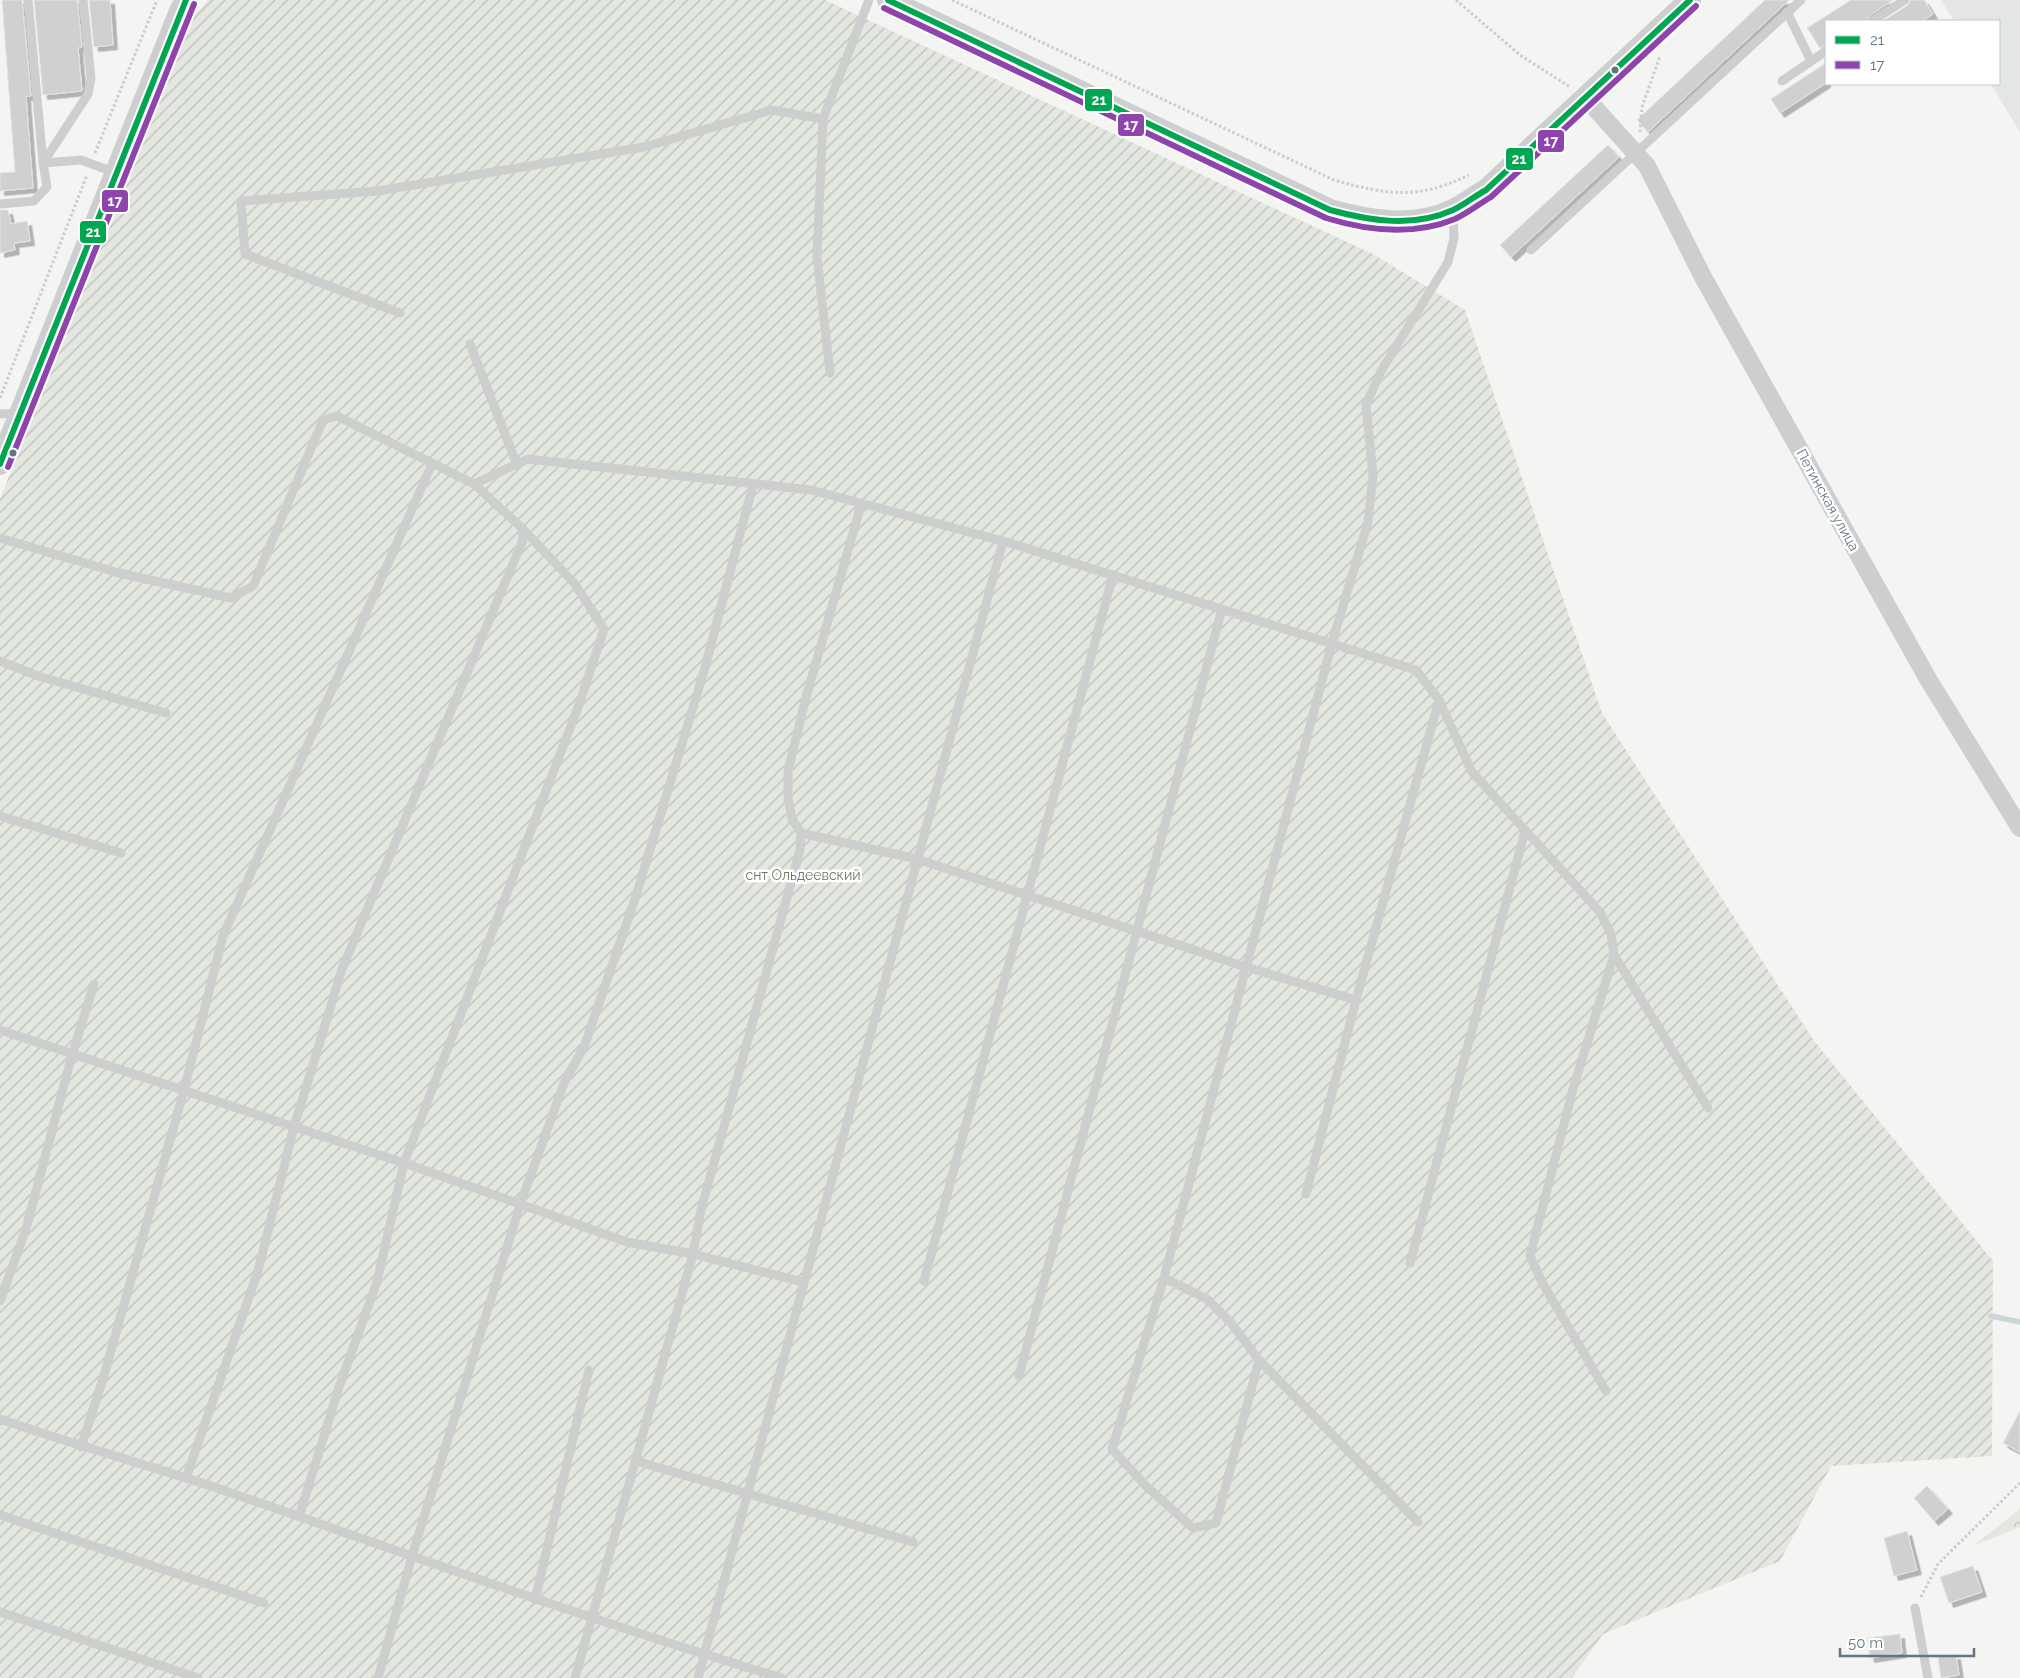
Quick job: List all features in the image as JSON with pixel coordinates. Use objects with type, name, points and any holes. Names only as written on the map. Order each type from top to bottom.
[{"type":"street","points":[[0,464],[10,414],[116,173],[186,0]]},
{"type":"street","points":[[888,0],[1330,210],[1366,220],[1397,222],[1431,218],[1453,210],[1486,190],[1575,90],[1690,0]]},
{"type":"street","name":"Петинская улица","points":[[1575,90],[1643,159],[1702,277],[1923,670],[2020,828]]},
{"type":"lane","points":[[0,204],[34,201],[47,187],[28,0]]},
{"type":"lane","points":[[44,164],[88,94],[91,78],[83,0]]},
{"type":"lane","points":[[830,373],[817,258],[823,119],[869,0]]},
{"type":"lane","points":[[1531,250],[1643,159],[1801,0]]},
{"type":"lane","points":[[1874,20],[1905,0]]},
{"type":"lane","points":[[1788,12],[1811,62]]},
{"type":"lane","points":[[1782,81],[1825,52]]},
{"type":"lane","points":[[400,313],[245,254],[241,202],[378,191],[644,147],[772,110],[823,119]]},
{"type":"lane","points":[[44,164],[81,160],[116,173]]},
{"type":"lane","points":[[1259,1360],[1216,1523],[1193,1528],[1146,1486],[1112,1449],[1164,1278],[1332,643],[1368,522],[1372,475],[1366,405],[1381,371],[1448,262],[1454,238],[1453,210]]},
{"type":"lane","points":[[470,344],[517,464]]},
{"type":"lane","points":[[0,538],[119,573],[231,598],[252,586],[323,420],[337,416],[474,484],[522,528],[574,583],[604,629],[576,712],[404,1163],[377,1282],[339,1387],[299,1516]]},
{"type":"lane","points":[[474,484],[528,459],[811,490],[861,505],[1003,541],[1416,670],[1439,700],[1472,772],[1600,912],[1611,934],[1614,955],[1708,1108]]},
{"type":"lane","points":[[81,1447],[104,1376],[184,1090],[223,936],[432,464]]},
{"type":"lane","points":[[378,1678],[412,1556],[520,1205],[564,1083],[584,1047],[634,899],[704,671],[753,485]]},
{"type":"lane","points":[[574,1678],[693,1254],[701,1210],[800,850],[801,833],[792,819],[788,798],[788,771],[808,692],[861,505]]},
{"type":"lane","points":[[186,1478],[258,1271],[294,1127],[342,969],[523,540],[522,528]]},
{"type":"lane","points":[[698,1678],[1003,541]]},
{"type":"lane","points":[[924,1281],[1113,575]]},
{"type":"lane","points":[[1019,1376],[1053,1252],[1076,1154],[1138,931],[1222,609]]},
{"type":"lane","points":[[0,662],[38,676],[166,712]]},
{"type":"lane","points":[[1306,1194],[1356,1000],[1439,700]]},
{"type":"lane","points":[[0,816],[121,853]]},
{"type":"lane","points":[[1410,1263],[1524,831]]},
{"type":"lane","points":[[801,833],[917,860],[1246,968],[1356,1000]]},
{"type":"lane","points":[[1606,1391],[1543,1284],[1530,1256],[1572,1089],[1614,955]]},
{"type":"lane","points":[[0,1301],[26,1229],[72,1055],[94,984]]},
{"type":"lane","points":[[0,1030],[404,1163],[627,1242],[693,1254],[804,1282]]},
{"type":"lane","points":[[1164,1278],[1207,1299],[1231,1323],[1259,1360],[1418,1522]]},
{"type":"lane","points":[[534,1600],[589,1370]]},
{"type":"lane","points":[[0,1419],[81,1447],[186,1478],[299,1516],[534,1600],[782,1678]]},
{"type":"lane","points":[[636,1461],[748,1492],[913,1542]]},
{"type":"lane","points":[[0,1515],[264,1603]]},
{"type":"lane","points":[[1915,1608],[1928,1678]]},
{"type":"lane","points":[[0,1612],[198,1678]]},
{"type":"path","points":[[0,398],[157,0]]},
{"type":"path","points":[[952,0],[1334,180],[1371,191],[1408,194],[1443,187],[1476,172]]},
{"type":"path","points":[[1456,0],[1520,55],[1575,90]]},
{"type":"path","points":[[1643,159],[1642,107],[1662,51]]},
{"type":"path","points":[[1915,1608],[1938,1564],[2020,1483]]},
{"type":"shaded area","points":[[1941,0],[2020,0],[2020,132],[1992,85],[2000,85],[2000,20],[1953,20]]},
{"type":"green space","name":"снт Ольдеевский","points":[[208,0],[825,0],[1373,254],[1465,310],[1602,713],[1814,1041],[1993,1261],[1992,1456],[1831,1466],[1780,1561],[1603,1634],[1572,1678],[0,1678],[0,499],[133,159],[192,18]]},
{"type":"green space","points":[[2020,1509],[2020,1527],[1973,1546]]},
{"type":"building","points":[[2,0],[22,0],[31,96],[26,96],[33,188],[0,191],[0,173],[15,172]]},
{"type":"building","points":[[34,0],[77,0],[82,47],[78,48],[82,91],[43,95]]},
{"type":"building","points":[[89,0],[110,0],[113,45],[94,47]]},
{"type":"building","points":[[1765,0],[1789,0],[1648,132],[1637,120]]},
{"type":"building","points":[[1851,0],[1893,0],[1869,16],[1867,20],[1825,20],[1825,46],[1820,48],[1807,28]]},
{"type":"building","points":[[1911,0],[1924,0],[1933,14],[1924,20],[1885,20],[1908,5]]},
{"type":"building","points":[[1825,64],[1825,84],[1780,113],[1771,99]]},
{"type":"building","points":[[1608,145],[1619,157],[1511,257],[1500,245]]},
{"type":"building","points":[[0,210],[8,210],[11,224],[27,221],[30,241],[14,243],[15,250],[0,253]]},
{"type":"building","points":[[2020,1411],[2020,1452],[2003,1443]]},
{"type":"building","points":[[1927,1486],[1948,1509],[1934,1521],[1914,1498]]},
{"type":"building","points":[[1907,1531],[1917,1570],[1894,1576],[1884,1538]]},
{"type":"building","points":[[1973,1566],[1982,1592],[1949,1603],[1940,1577]]},
{"type":"building","points":[[1900,1634],[1902,1653],[1870,1658],[1867,1638]]},
{"type":"building","points":[[1956,1655],[1959,1675],[1941,1678],[1938,1657]]},
{"type":"waterway","points":[[1991,1316],[2020,1322]]},
{"type":"transit line","name":"21","points":[[0,464],[186,0]]},
{"type":"transit line","name":"21","points":[[888,0],[1330,210],[1376,220],[1392,221],[1407,221],[1438,216],[1457,208],[1486,190],[1690,0]]},
{"type":"transit line","name":"17","points":[[8,467],[194,4]]},
{"type":"transit line","name":"17","points":[[884,8],[1326,218],[1374,229],[1407,230],[1423,228],[1455,219],[1491,197],[1696,6]]}]
